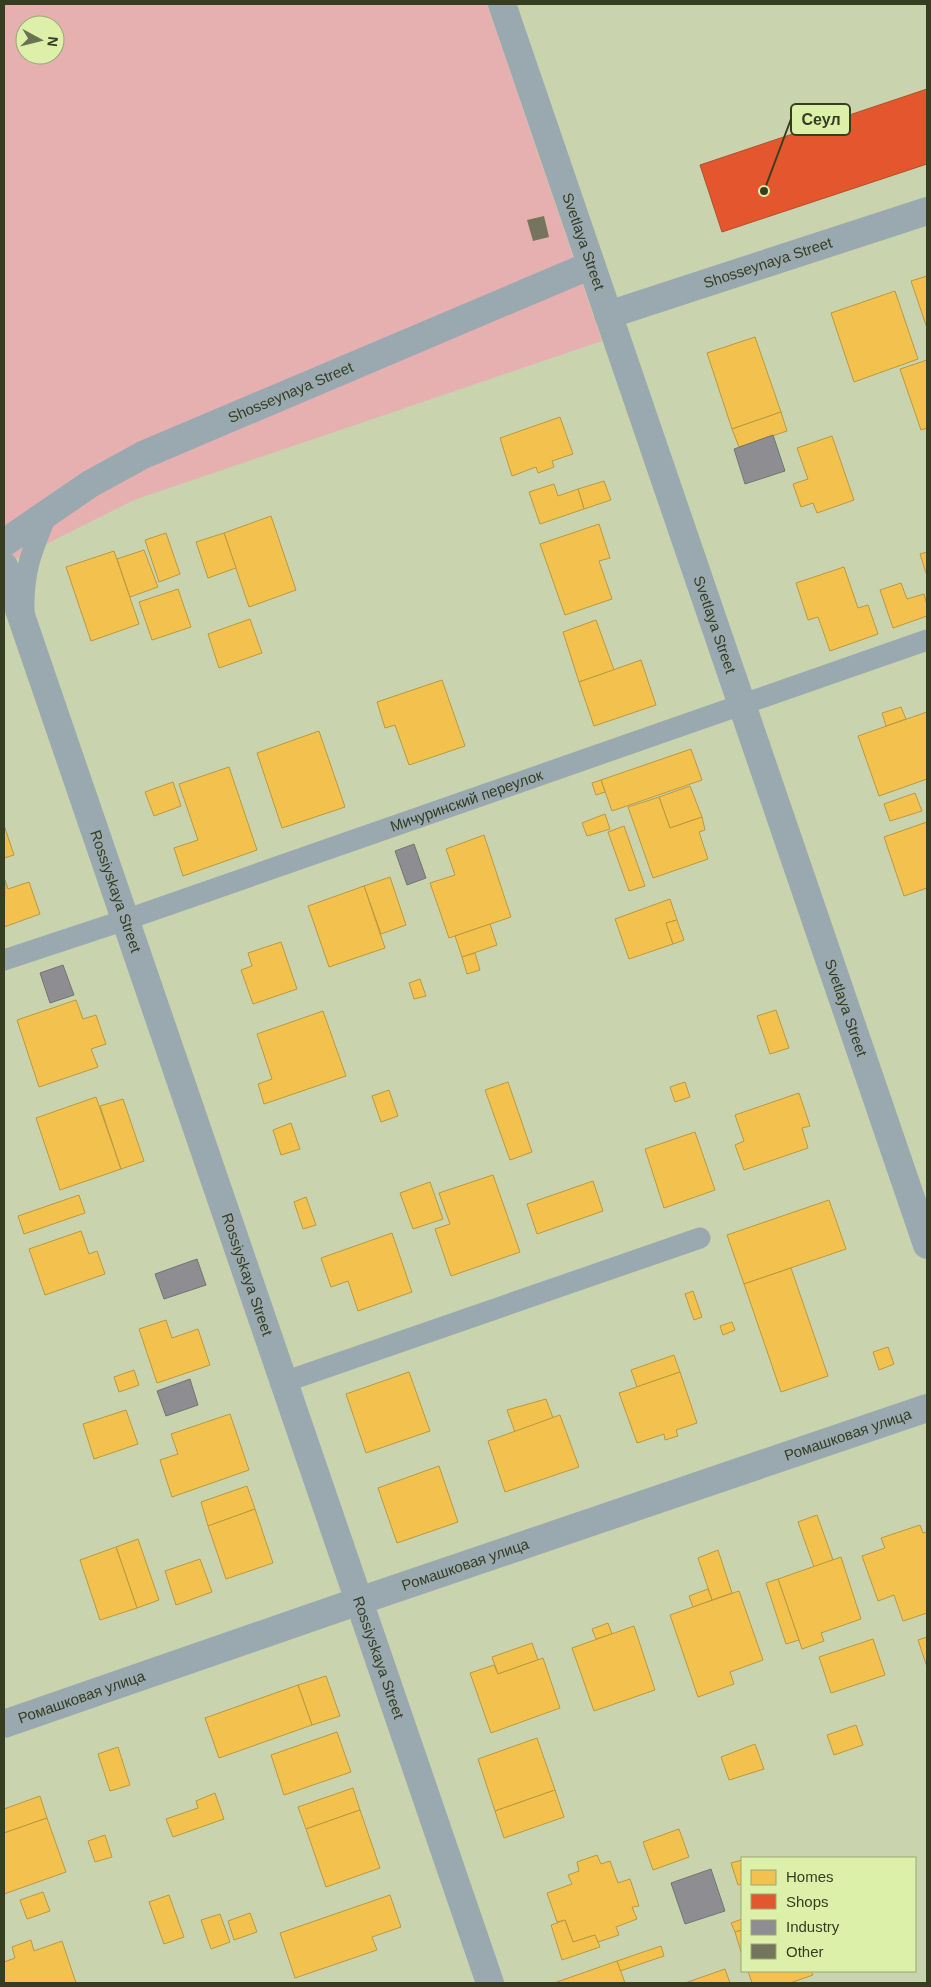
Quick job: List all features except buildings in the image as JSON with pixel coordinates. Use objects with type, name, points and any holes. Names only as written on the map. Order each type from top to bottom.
[{"type":"street","name":"Svetlaya Street","points":[[502,4],[927,1245]]},
{"type":"street","name":"Shosseynaya Street","points":[[608,315],[927,211]]},
{"type":"street","name":"Shosseynaya Street","points":[[4,543],[90,484],[143,455],[591,265]]},
{"type":"street","name":"Rossiyskaya Street","points":[[4,566],[490,1983]]},
{"type":"street","name":"Ромашковая улица","points":[[4,1724],[358,1601],[927,1408]]},
{"type":"lane","points":[[29,638],[24,614],[24,580],[27,563],[47,514]]},
{"type":"lane","name":"Мичуринский переулок","points":[[4,960],[125,920],[927,640]]},
{"type":"lane","points":[[284,1382],[700,1238]]},
{"type":"shaded area","points":[[4,4],[487,4],[602,341],[134,500],[4,565]]},
{"type":"place","name":"Сеул","points":[[764,191]]}]
